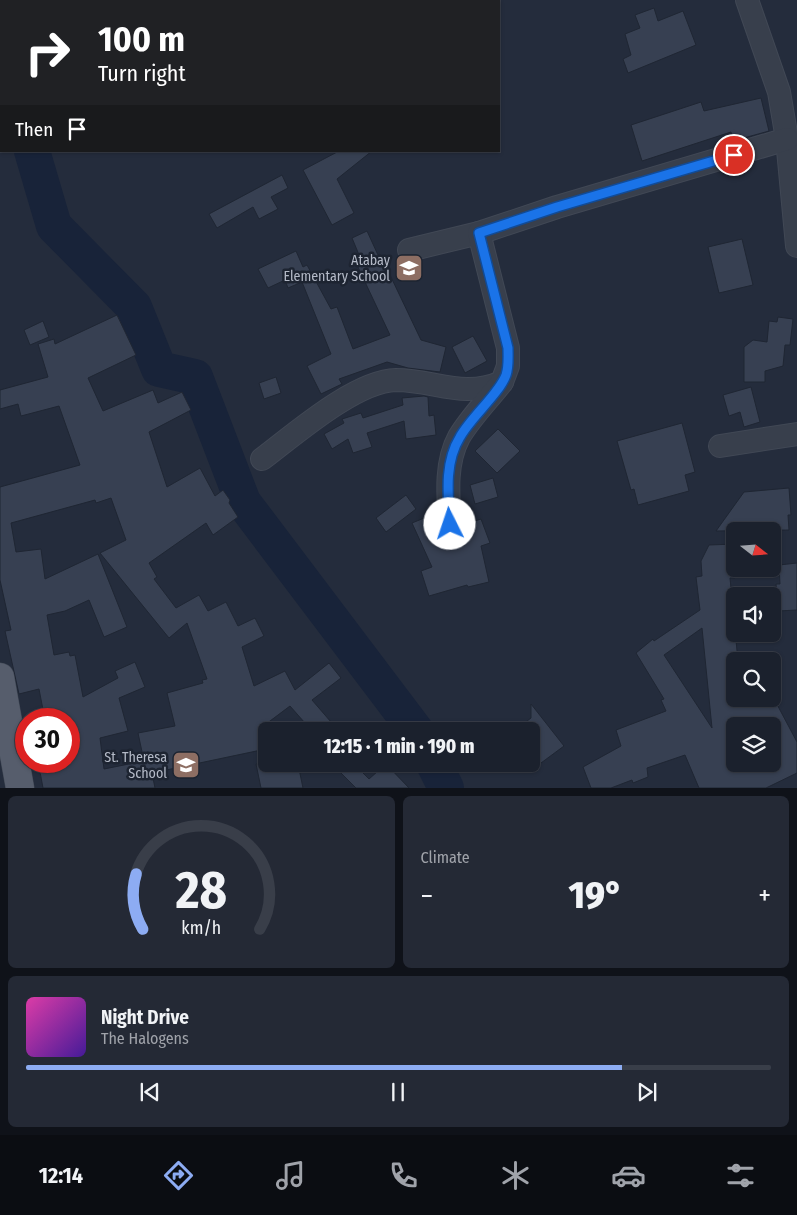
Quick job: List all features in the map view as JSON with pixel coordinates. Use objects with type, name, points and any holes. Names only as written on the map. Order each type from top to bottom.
[{"type":"main road","points":[[0,677],[20,788]]},
{"type":"street","points":[[747,0],[779,92],[787,140],[797,246]]},
{"type":"street","points":[[409,250],[479,233],[557,207],[787,140]]},
{"type":"street","points":[[450,524],[447,490],[453,454],[460,437],[502,382],[508,366],[508,348],[479,233]]},
{"type":"street","points":[[262,460],[322,414],[366,388],[382,382],[407,381],[465,390],[490,387],[502,382]]},
{"type":"street","points":[[720,446],[797,434]]},
{"type":"building","points":[[654,8],[658,21],[683,11],[696,45],[628,73],[623,59],[631,55],[625,34],[640,28],[635,15]]},
{"type":"building","points":[[761,98],[769,131],[733,141],[731,132],[642,161],[631,125],[701,102],[704,111]]},
{"type":"building","points":[[337,152],[371,152],[337,179],[354,213],[332,225],[303,170]]},
{"type":"building","points":[[282,175],[288,188],[271,197],[278,209],[259,219],[253,207],[217,228],[209,214]]},
{"type":"building","points":[[367,231],[421,340],[446,347],[440,372],[408,368],[387,362],[339,379],[342,384],[321,394],[307,366],[331,354],[302,282],[288,288],[285,280],[268,288],[258,269],[296,251],[303,267],[307,265],[331,309],[337,307],[353,349],[390,335],[357,265],[362,262],[352,238]]},
{"type":"building","points":[[742,239],[753,285],[719,293],[708,247]]},
{"type":"building","points":[[117,315],[136,355],[88,378],[103,411],[153,390],[158,403],[182,392],[191,410],[149,432],[167,487],[200,468],[215,496],[223,490],[238,517],[213,535],[206,523],[149,563],[157,577],[154,579],[176,608],[199,595],[208,611],[226,602],[238,626],[255,618],[264,636],[242,647],[254,686],[285,671],[295,690],[329,663],[341,678],[312,700],[331,722],[304,722],[290,706],[269,722],[258,722],[258,751],[152,773],[155,788],[43,788],[40,773],[80,773],[80,708],[43,708],[39,689],[19,694],[5,631],[11,630],[0,580],[0,487],[80,465],[59,406],[21,416],[18,404],[0,409],[0,390],[48,377],[38,344],[54,339],[55,344]],"holes":[[[111,498],[126,540],[100,553],[169,638],[187,623],[207,679],[202,680],[203,683],[167,693],[175,726],[138,733],[144,761],[104,769],[100,738],[128,731],[119,698],[145,687],[135,662],[115,671],[118,678],[83,697],[75,655],[70,656],[69,652],[54,655],[47,615],[65,611],[89,600],[104,637],[127,627],[98,554],[45,579],[41,549],[16,552],[11,523],[95,500],[96,503]]]},
{"type":"building","points":[[778,317],[793,319],[790,345],[785,345],[783,366],[765,371],[765,382],[744,382],[744,347],[753,340],[767,342],[769,321],[777,322]]},
{"type":"building","points":[[43,321],[49,337],[30,345],[24,330]]},
{"type":"building","points":[[473,336],[487,361],[465,373],[452,347]]},
{"type":"building","points":[[276,377],[281,393],[264,399],[259,383]]},
{"type":"building","points":[[751,387],[760,422],[744,427],[740,412],[729,416],[723,395]]},
{"type":"building","points":[[428,397],[429,416],[434,415],[436,435],[406,439],[404,421],[367,433],[372,447],[353,453],[348,439],[332,449],[324,434],[344,423],[342,419],[361,413],[363,418],[403,405],[402,398]]},
{"type":"building","points":[[682,423],[695,472],[685,475],[689,491],[638,505],[634,489],[631,490],[617,441]]},
{"type":"building","points":[[498,429],[520,451],[497,473],[475,451]]},
{"type":"building","points":[[493,478],[498,497],[475,504],[470,485]]},
{"type":"building","points":[[789,488],[791,515],[788,515],[789,530],[781,530],[781,522],[726,522],[726,531],[716,531],[744,492]]},
{"type":"building","points":[[406,495],[416,509],[386,532],[376,518]]},
{"type":"building","points":[[434,514],[439,532],[444,536],[450,537],[458,535],[463,525],[481,519],[490,543],[481,546],[489,582],[468,587],[467,585],[429,596],[421,571],[432,567],[412,523]]},
{"type":"building","points":[[726,544],[726,578],[730,578],[731,587],[726,587],[726,642],[736,642],[737,652],[726,652],[726,707],[778,707],[797,742],[797,773],[766,788],[699,788],[685,755],[647,768],[648,777],[633,783],[632,780],[611,788],[591,788],[583,767],[621,746],[616,730],[666,711],[661,700],[664,699],[636,653],[653,639],[654,641],[700,610],[696,577],[702,576],[701,561],[709,545]],"holes":[[[702,628],[712,728],[664,655]]]},
{"type":"building","points":[[797,563],[797,610],[781,611],[781,587],[776,587],[776,584],[780,584],[781,565]]},
{"type":"building","points":[[531,704],[564,746],[541,763],[540,722],[526,722],[531,718]]},
{"type":"building","points":[[256,764],[258,764],[258,772],[300,772],[303,788],[261,788]]},
{"type":"building","points":[[340,772],[362,772],[369,779],[377,772],[394,772],[409,788],[356,788]]},
{"type":"waterway","points":[[32,152],[54,226],[134,307],[159,369],[195,377],[243,502],[409,722]]},
{"type":"waterway","points":[[438,772],[446,788]]},
{"type":"place","name":"Atabay Elementary School","points":[[409,268]]},
{"type":"place","name":"St. Theresa School","points":[[186,765]]},
{"type":"route","points":[[450,524],[447,490],[453,454],[460,437],[502,382],[508,366],[508,348],[479,233],[557,207],[734,155]]}]
